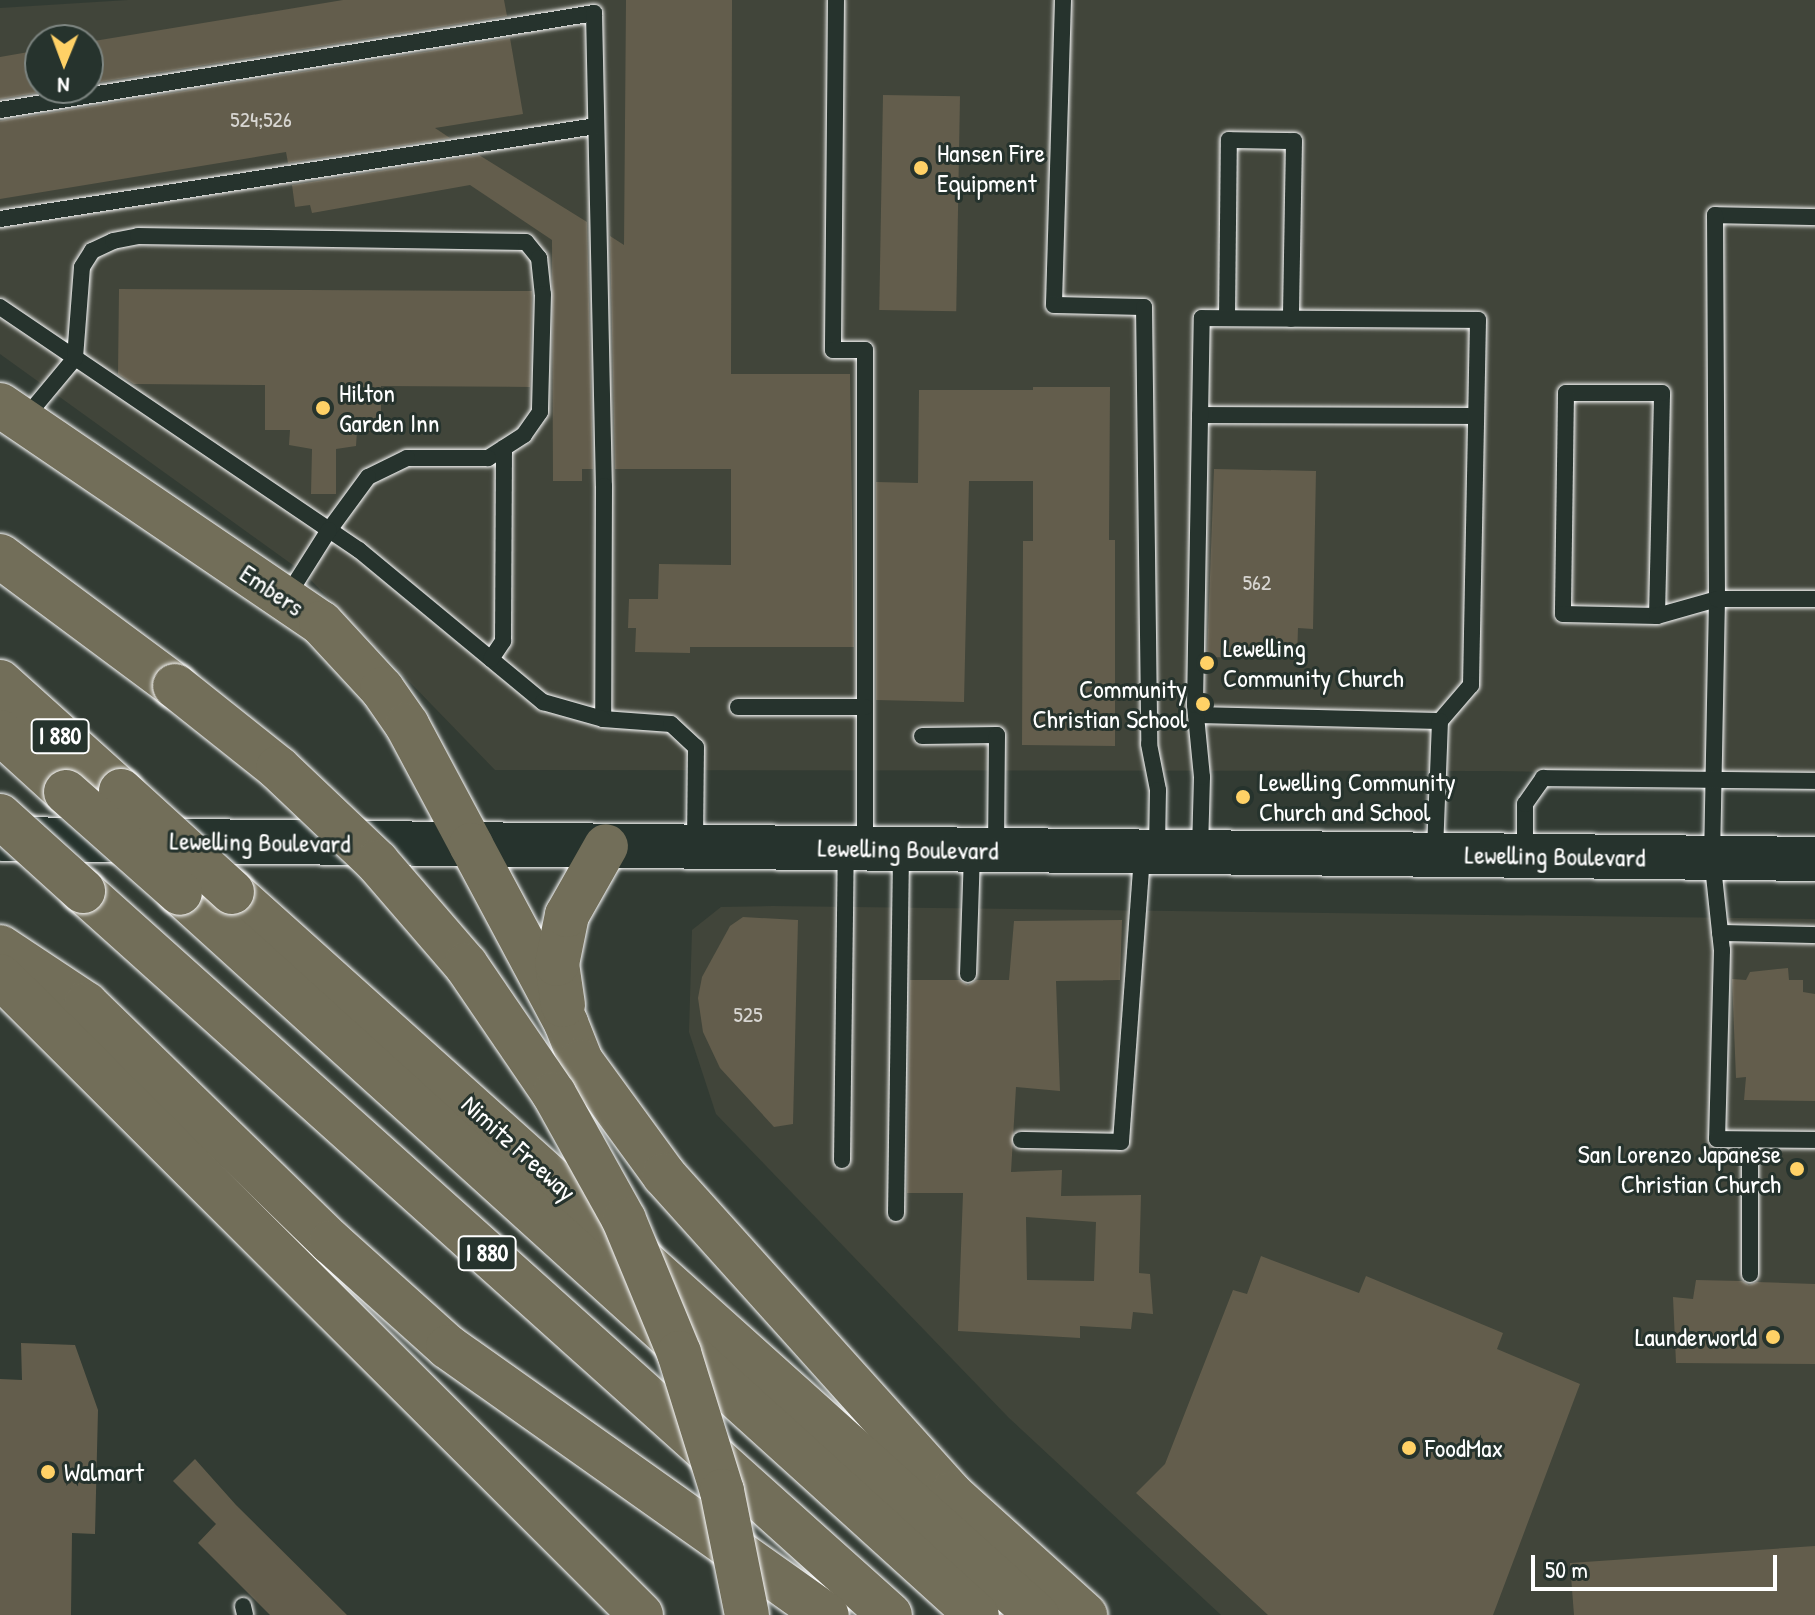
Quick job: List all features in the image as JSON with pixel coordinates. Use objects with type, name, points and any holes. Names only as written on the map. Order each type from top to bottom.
[{"type":"main road","name":"Embers","points":[[11,413],[321,623],[382,689],[407,725],[566,1023]]},
{"type":"main road","points":[[0,556],[175,686],[278,768],[377,862],[466,965],[554,1094],[624,1220],[679,1353],[722,1491],[747,1615]]},
{"type":"main road","name":"Nimitz Freeway","points":[[0,682],[1037,1615]]},
{"type":"main road","name":"I 880","points":[[0,732],[977,1615]]},
{"type":"main road","name":"I 880","points":[[0,816],[890,1615]]},
{"type":"main road","name":"Lewelling Boulevard","points":[[0,839],[1815,859]]},
{"type":"main road","points":[[606,846],[567,915],[557,964],[566,1023],[581,1061],[674,1187],[951,1494],[1085,1615]]},
{"type":"main road","points":[[0,947],[86,1004],[331,1242],[448,1347],[827,1615]]},
{"type":"main road","points":[[0,976],[641,1615]]},
{"type":"lane","points":[[836,0],[833,350],[865,350],[865,707],[870,849],[896,1213]]},
{"type":"lane","points":[[1021,1140],[1121,1142],[1149,852],[1158,790],[1149,744],[1144,307],[1054,305],[1063,0]]},
{"type":"lane","points":[[0,110],[594,13],[604,486],[603,719]]},
{"type":"lane","points":[[0,219],[596,126]]},
{"type":"lane","points":[[1227,318],[1229,140],[1294,141],[1291,319]]},
{"type":"lane","points":[[1815,217],[1715,215],[1717,599],[1712,857],[1720,933],[1717,1139],[1815,1140]]},
{"type":"lane","points":[[11,413],[75,358],[82,267],[92,251],[113,241],[138,236],[526,242],[539,258],[543,294],[540,412],[524,435],[488,458],[407,458],[368,477],[329,530],[285,599]]},
{"type":"lane","points":[[0,307],[329,530],[543,702],[603,719],[671,724],[696,747],[695,847]]},
{"type":"lane","points":[[1200,852],[1202,777],[1196,715],[1202,318],[1478,320],[1471,685],[1440,721],[1435,854]]},
{"type":"lane","points":[[1657,616],[1662,393],[1566,393],[1563,614],[1657,616],[1717,599],[1815,599]]},
{"type":"lane","points":[[1200,415],[1476,416]]},
{"type":"lane","points":[[491,659],[503,641],[504,448]]},
{"type":"lane","points":[[738,707],[865,707]]},
{"type":"lane","points":[[1196,715],[1440,721]]},
{"type":"lane","points":[[922,736],[997,735],[968,974]]},
{"type":"lane","points":[[1524,855],[1525,804],[1543,778],[1815,781]]},
{"type":"lane","points":[[842,1160],[870,849]]},
{"type":"lane","points":[[1720,933],[1815,935]]},
{"type":"lane","points":[[1750,1140],[1750,1274]]},
{"type":"shaded area","points":[[128,0],[1815,0],[1815,776],[1497,771],[495,770],[304,573],[0,354],[0,8]]},
{"type":"shaded area","points":[[721,907],[1815,919],[1815,1615],[1221,1615],[1009,1418],[716,1114],[689,1032],[692,930]]},
{"type":"building","points":[[343,0],[504,0],[507,16],[104,81],[104,39]]},
{"type":"building","points":[[626,0],[732,0],[731,374],[850,374],[854,647],[690,647],[690,653],[635,652],[636,628],[628,628],[629,599],[658,599],[659,564],[731,565],[731,469],[615,469],[610,236],[624,245]]},
{"type":"building","points":[[510,38],[523,114],[435,128],[450,138],[288,163],[286,152],[0,199],[0,121]]},
{"type":"building","points":[[24,53],[24,95],[0,99],[0,57]]},
{"type":"building","name":"Hansen Fire Equipment","points":[[883,95],[960,96],[956,311],[879,310]]},
{"type":"building","points":[[479,155],[587,222],[593,469],[582,469],[582,481],[553,481],[552,240],[470,185],[312,213],[310,205],[295,207],[292,185]]},
{"type":"building","name":"Hilton Garden Inn","points":[[119,289],[532,291],[530,387],[381,386],[381,431],[357,431],[356,446],[336,449],[336,494],[311,494],[312,449],[289,445],[290,430],[265,430],[265,385],[134,384],[118,374]]},
{"type":"building","points":[[1033,387],[1110,387],[1109,540],[1115,540],[1115,746],[1022,745],[1023,541],[1033,541],[1033,481],[969,481],[964,702],[876,700],[876,482],[918,483],[919,390],[1033,390]]},
{"type":"building","points":[[1214,469],[1316,471],[1313,629],[1298,628],[1297,659],[1207,657]]},
{"type":"building","points":[[743,917],[798,920],[793,1124],[774,1127],[720,1068],[703,1032],[698,998],[702,977],[730,926]]},
{"type":"building","points":[[1122,920],[1120,980],[1056,981],[1060,1091],[1016,1087],[1011,1172],[1062,1170],[1061,1196],[1141,1195],[1139,1273],[1150,1274],[1153,1314],[1133,1312],[1131,1329],[1080,1326],[1080,1338],[958,1331],[963,1193],[907,1193],[910,980],[959,980],[968,985],[977,980],[1009,980],[1014,921]],"holes":[[[1026,1217],[1096,1222],[1094,1281],[1027,1280]]]},
{"type":"building","points":[[1788,968],[1789,980],[1803,980],[1803,992],[1815,994],[1815,1101],[1744,1100],[1746,1077],[1736,1078],[1732,979],[1746,980],[1750,972]]},
{"type":"building","points":[[1261,1256],[1359,1293],[1366,1276],[1503,1333],[1497,1349],[1580,1384],[1493,1615],[1268,1615],[1136,1493],[1165,1464],[1233,1290],[1247,1294]]},
{"type":"building","points":[[1696,1280],[1742,1281],[1749,1285],[1757,1282],[1815,1284],[1815,1364],[1676,1363],[1673,1297],[1693,1299]]},
{"type":"building","name":"Walmart","points":[[21,1343],[75,1345],[98,1410],[95,1534],[72,1533],[71,1615],[0,1615],[0,1379],[22,1380]]},
{"type":"building","points":[[195,1459],[236,1505],[347,1615],[270,1615],[198,1543],[216,1524],[173,1481]]},
{"type":"building","points":[[1815,1546],[1815,1615],[1574,1615],[1570,1563]]},
{"type":"place","name":"Hansen Fire Equipment","points":[[921,168]]},
{"type":"place","name":"Hilton Garden Inn","points":[[323,408]]},
{"type":"place","name":"Lewelling Community Church","points":[[1207,663]]},
{"type":"place","name":"Community Christian School","points":[[1203,704]]},
{"type":"place","name":"Lewelling Community Church and School","points":[[1243,797]]},
{"type":"place","name":"San Lorenzo Japanese Christian Church","points":[[1797,1169]]},
{"type":"place","name":"Launderworld","points":[[1773,1337]]},
{"type":"place","name":"FoodMax","points":[[1409,1448]]},
{"type":"place","name":"Walmart","points":[[48,1472]]}]
